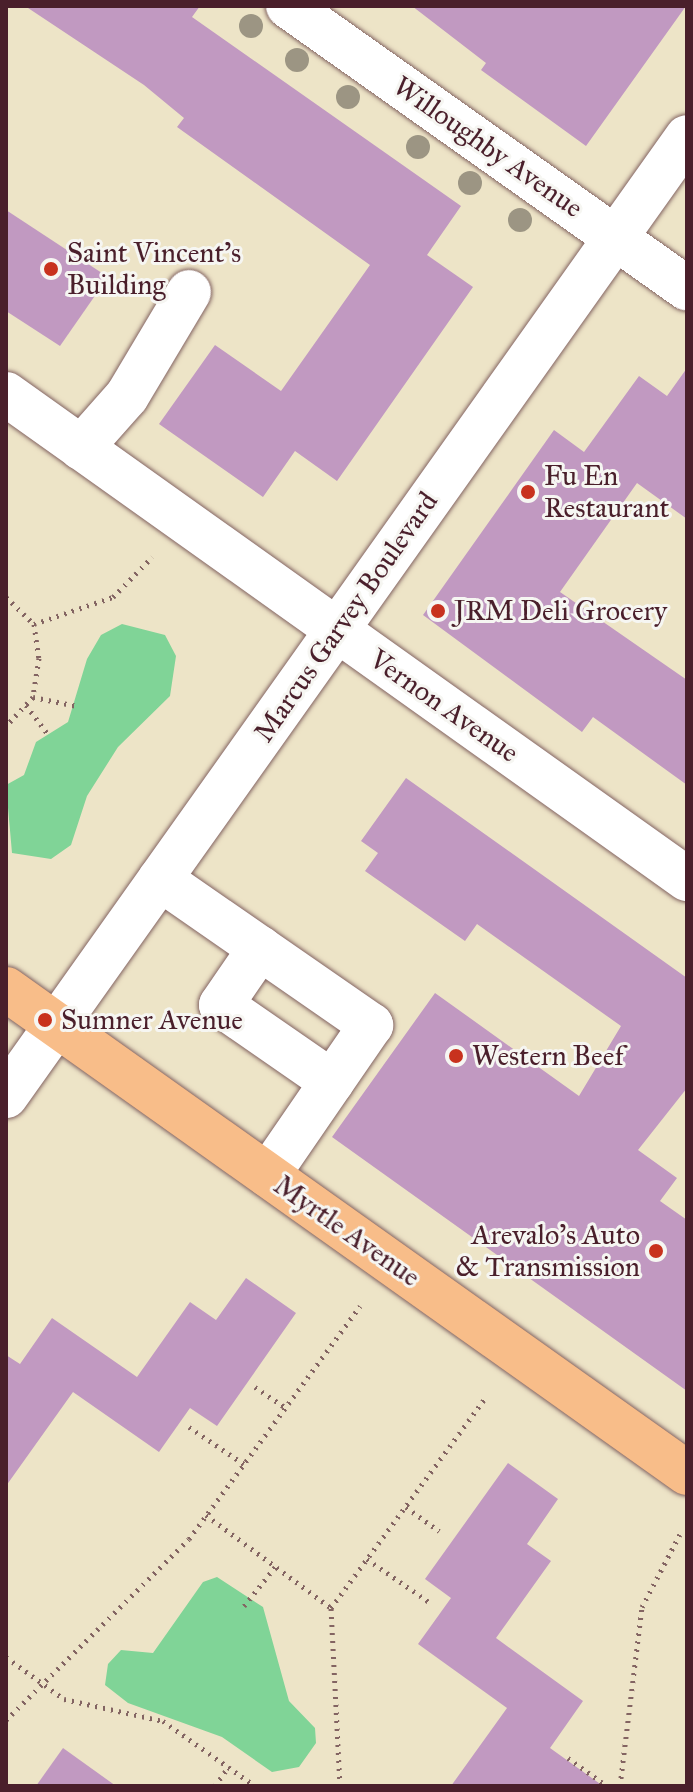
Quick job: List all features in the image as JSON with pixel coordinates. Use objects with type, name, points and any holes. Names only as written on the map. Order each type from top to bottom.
[{"type":"main road","name":"Myrtle Avenue","points":[[6,989],[687,1473]]},
{"type":"street","name":"Willoughby Avenue","points":[[288,6],[687,288]]},
{"type":"street","name":"Marcus Garvey Boulevard","points":[[6,1096],[687,137]]},
{"type":"street","points":[[81,448],[127,396],[189,292]]},
{"type":"street","name":"Vernon Avenue","points":[[6,394],[687,879]]},
{"type":"street","points":[[160,879],[371,1025],[268,1175]]},
{"type":"street","points":[[260,948],[221,1005],[332,1082]]},
{"type":"path","points":[[34,624],[113,597],[152,557]]},
{"type":"path","points":[[6,597],[34,624],[33,697],[6,726]]},
{"type":"path","points":[[33,697],[77,706]]},
{"type":"path","points":[[26,705],[48,734]]},
{"type":"path","points":[[6,1720],[206,1515],[360,1306]]},
{"type":"path","points":[[255,1387],[285,1407]]},
{"type":"path","points":[[340,1786],[331,1608],[487,1396]]},
{"type":"path","points":[[189,1427],[244,1464]]},
{"type":"path","points":[[406,1507],[439,1531]]},
{"type":"path","points":[[206,1515],[331,1608]]},
{"type":"path","points":[[620,1786],[642,1607],[680,1534]]},
{"type":"path","points":[[367,1559],[432,1604]]},
{"type":"path","points":[[244,1606],[275,1567]]},
{"type":"path","points":[[6,1657],[44,1683],[95,1711],[163,1721],[255,1786]]},
{"type":"path","points":[[568,1758],[607,1786]]},
{"type":"path","points":[[215,1786],[229,1766]]},
{"type":"green space","points":[[122,624],[165,635],[176,656],[170,696],[118,747],[87,796],[71,845],[51,859],[12,853],[6,785],[24,775],[36,742],[68,722],[87,659],[101,635]]},
{"type":"green space","points":[[217,1577],[263,1607],[289,1701],[315,1728],[316,1743],[299,1767],[272,1772],[222,1737],[128,1703],[105,1685],[108,1664],[121,1650],[153,1653],[203,1582]]},
{"type":"building","points":[[25,6],[200,6],[192,17],[461,206],[427,255],[473,287],[337,481],[295,451],[263,497],[159,424],[215,345],[281,391],[370,265],[177,127],[184,118],[144,85]]},
{"type":"building","points":[[412,6],[686,6],[586,146],[481,70],[486,63]]},
{"type":"building","name":"Saint Vincent's Building","points":[[6,210],[108,277],[60,346],[6,311]]},
{"type":"building","points":[[687,368],[687,519],[637,483],[560,592],[687,680],[687,785],[593,717],[582,732],[423,615],[554,430],[584,452],[639,376],[667,396]]},
{"type":"building","points":[[406,778],[687,978],[687,1088],[638,1150],[677,1178],[660,1201],[687,1220],[687,1391],[332,1137],[435,993],[579,1096],[621,1026],[477,924],[465,941],[365,871],[378,853],[361,841]]},
{"type":"building","points":[[246,1278],[296,1313],[217,1426],[190,1408],[159,1452],[73,1392],[6,1486],[6,1355],[20,1364],[52,1318],[137,1377],[190,1302],[216,1320]]},
{"type":"building","points":[[508,1463],[558,1499],[527,1544],[551,1561],[496,1638],[583,1701],[550,1748],[603,1786],[451,1786],[507,1708],[418,1644],[451,1598],[425,1579]]},
{"type":"building","points":[[63,1748],[116,1786],[36,1786]]},
{"type":"place","name":"Saint Vincent's Building","points":[[51,269]]},
{"type":"place","name":"Fu En Restaurant","points":[[528,492]]},
{"type":"place","name":"JRM Deli Grocery","points":[[438,611]]},
{"type":"place","name":"Sumner Avenue","points":[[45,1020]]},
{"type":"place","name":"Western Beef","points":[[456,1056]]},
{"type":"place","name":"Arevalo's Auto & Transmission","points":[[656,1251]]}]
